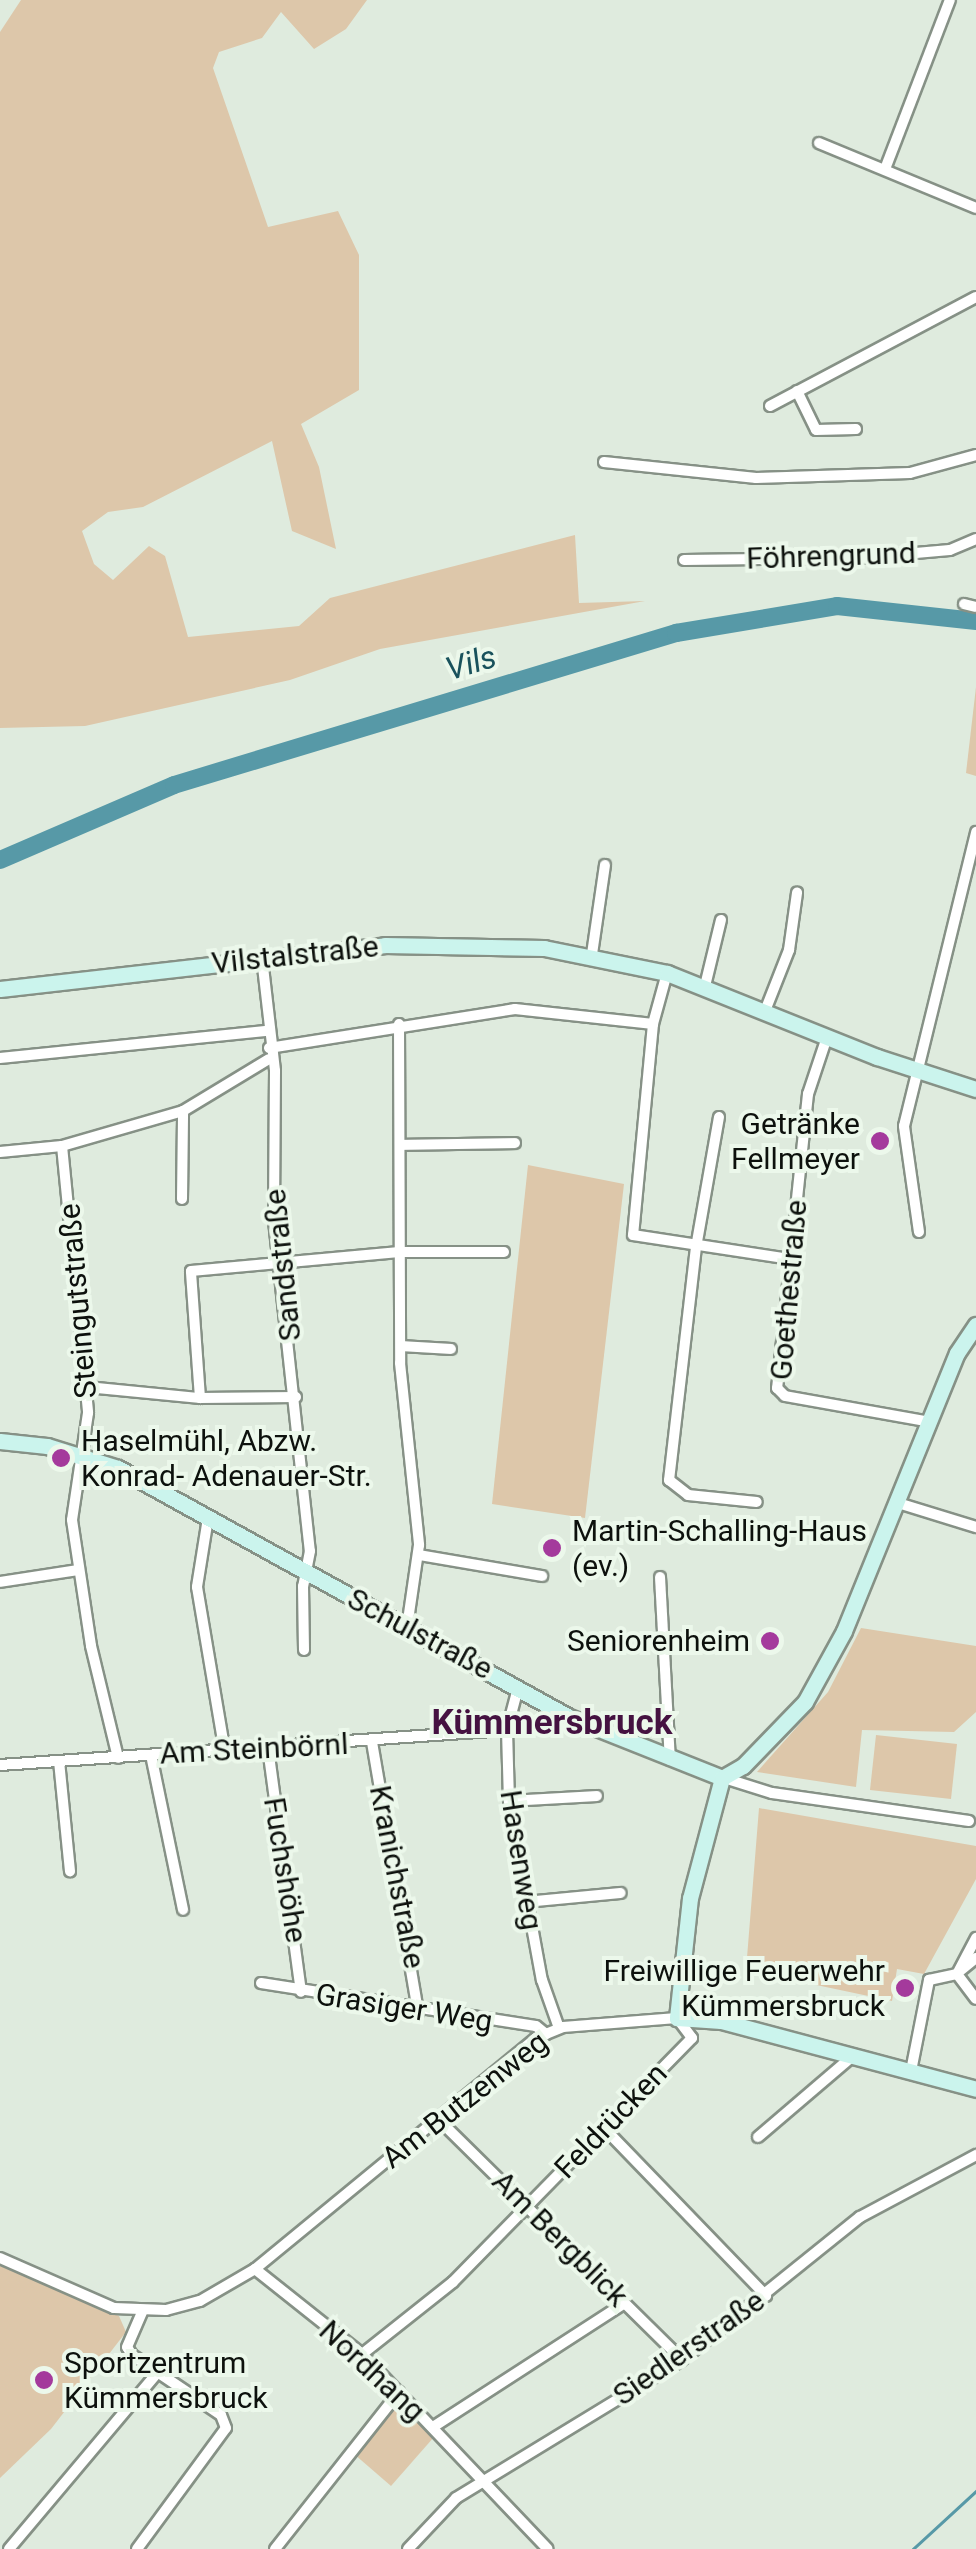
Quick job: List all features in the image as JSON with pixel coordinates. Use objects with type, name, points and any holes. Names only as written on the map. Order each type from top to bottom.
[{"type":"street","points":[[885,169],[950,0]]},
{"type":"street","points":[[819,142],[976,208]]},
{"type":"street","points":[[770,406],[976,297]]},
{"type":"street","points":[[798,391],[816,430],[856,429]]},
{"type":"street","points":[[604,462],[756,478],[910,473],[976,455]]},
{"type":"street","name":"Föhrengrund","points":[[684,560],[859,558],[950,550],[976,539]]},
{"type":"street","points":[[964,604],[976,607]]},
{"type":"street","points":[[919,1232],[904,1126],[921,1073],[976,832]]},
{"type":"street","points":[[592,954],[605,865]]},
{"type":"street","points":[[765,1011],[789,950],[797,894]]},
{"type":"street","points":[[705,986],[721,920]]},
{"type":"street","name":"Vilstalstraße","points":[[0,989],[262,958],[434,943],[592,954],[667,972],[921,1073],[976,1088]]},
{"type":"street","name":"Sandstraße","points":[[262,958],[269,1053],[275,1070],[274,1221],[283,1263],[296,1397],[306,1573],[304,1650]]},
{"type":"street","points":[[667,972],[653,1024],[633,1235],[790,1260]]},
{"type":"street","points":[[0,1152],[62,1146],[182,1111],[269,1053],[400,1024],[515,1010],[653,1024]]},
{"type":"street","points":[[400,1024],[401,1346],[419,1555],[407,1627]]},
{"type":"street","points":[[0,1058],[268,1031]]},
{"type":"street","name":"Goethestraße","points":[[826,1037],[808,1094],[780,1394],[932,1422]]},
{"type":"street","points":[[182,1111],[182,1199]]},
{"type":"street","points":[[719,1118],[696,1247],[669,1480],[688,1495],[757,1502]]},
{"type":"street","points":[[400,1145],[515,1143]]},
{"type":"street","name":"Steingutstraße","points":[[62,1146],[87,1387],[72,1520],[78,1570],[118,1758]]},
{"type":"street","points":[[200,1398],[191,1270],[399,1252],[504,1252]]},
{"type":"street","points":[[677,2018],[690,1898],[722,1778],[743,1766],[805,1702],[844,1631],[932,1422],[956,1353],[976,1325]]},
{"type":"street","points":[[401,1346],[450,1349]]},
{"type":"street","points":[[87,1387],[200,1398],[296,1397]]},
{"type":"street","name":"Schulstraße","points":[[0,1441],[80,1456],[118,1468],[518,1688],[670,1761],[772,1793],[968,1822]]},
{"type":"street","points":[[898,1503],[976,1527]]},
{"type":"street","points":[[208,1518],[197,1587],[224,1746]]},
{"type":"street","points":[[419,1555],[542,1576]]},
{"type":"street","points":[[0,1582],[78,1570]]},
{"type":"street","points":[[660,1577],[670,1761]]},
{"type":"street","name":"Hasenweg","points":[[518,1688],[507,1730],[509,1801],[526,1902],[559,2028]]},
{"type":"street","name":"Am Steinbörnl","points":[[0,1764],[507,1730]]},
{"type":"street","name":"Kranichstraße","points":[[372,1742],[418,2012]]},
{"type":"street","name":"Fuchshöhe","points":[[268,1748],[301,1992]]},
{"type":"street","points":[[151,1754],[183,1910]]},
{"type":"street","points":[[58,1762],[70,1871]]},
{"type":"street","points":[[509,1801],[597,1796]]},
{"type":"street","points":[[526,1902],[621,1893]]},
{"type":"street","points":[[957,1974],[976,1938]]},
{"type":"street","points":[[911,2071],[927,1986],[940,1973],[957,1974],[976,1958]]},
{"type":"street","points":[[957,1974],[976,1999]]},
{"type":"street","name":"Grasiger Weg","points":[[261,1983],[418,2012],[536,2026],[546,2034]]},
{"type":"street","name":"Am Butzenweg","points":[[0,2258],[96,2302],[143,2310],[200,2301],[255,2268],[438,2119],[546,2034],[559,2028],[677,2018],[711,2020],[976,2088]]},
{"type":"street","name":"Feldrücken","points":[[677,2018],[692,2038]]},
{"type":"street","name":"Feldrücken","points":[[362,2354],[426,2307],[711,2020]]},
{"type":"street","points":[[758,2137],[854,2054]]},
{"type":"street","name":"Am Bergblick","points":[[438,2119],[529,2204],[682,2360]]},
{"type":"street","points":[[605,2129],[766,2296]]},
{"type":"street","name":"Siedlerstraße","points":[[408,2549],[432,2520],[482,2480],[682,2360],[860,2217],[976,2155]]},
{"type":"street","name":"Nordhang","points":[[255,2268],[362,2354],[548,2549]]},
{"type":"street","points":[[433,2427],[623,2304]]},
{"type":"street","points":[[137,2549],[226,2428],[221,2415],[127,2347],[143,2310]]},
{"type":"street","points":[[9,2549],[158,2372]]},
{"type":"street","points":[[275,2549],[399,2392]]},
{"type":"shaded area","points":[[21,0],[367,0],[346,29],[314,49],[281,12],[262,38],[219,52],[213,68],[268,227],[338,211],[359,255],[359,390],[301,424],[319,467],[336,549],[292,531],[272,441],[143,507],[108,512],[82,531],[94,564],[113,580],[149,546],[165,556],[188,637],[299,626],[330,598],[575,535],[579,603],[645,601],[380,649],[290,680],[85,726],[0,728],[0,32]]},
{"type":"shaded area","points":[[976,687],[976,776],[966,773]]},
{"type":"shaded area","points":[[528,1165],[624,1184],[585,1518],[492,1504]]},
{"type":"shaded area","points":[[861,1628],[976,1646],[976,1712],[954,1732],[862,1730],[856,1787],[757,1772],[828,1692]]},
{"type":"shaded area","points":[[876,1735],[957,1744],[951,1799],[870,1790]]},
{"type":"shaded area","points":[[759,1808],[976,1846],[976,1879],[924,1974],[897,1969],[892,2001],[746,1970]]},
{"type":"shaded area","name":"Sportzentrum Kümmersbruck","points":[[0,2264],[119,2316],[126,2332],[51,2429],[0,2478]]},
{"type":"shaded area","points":[[397,2405],[434,2437],[391,2486],[354,2454]]},
{"type":"waterway","name":"Vils","points":[[0,860],[174,785],[676,633],[837,606],[976,621]]},
{"type":"waterway","points":[[913,2549],[976,2491]]},
{"type":"place","name":"Getränke Fellmeyer","points":[[880,1141]]},
{"type":"place","name":"Haselmühl, Abzw. Konrad- Adenauer-Str.","points":[[61,1458]]},
{"type":"place","name":"Martin-Schalling-Haus (ev.)","points":[[552,1548]]},
{"type":"place","name":"Seniorenheim","points":[[770,1641]]},
{"type":"place","name":"Freiwillige Feuerwehr Kümmersbruck","points":[[905,1988]]},
{"type":"place","name":"Sportzentrum Kümmersbruck","points":[[44,2380]]},
{"type":"district","name":"Kümmersbruck","points":[[552,1723]]}]
